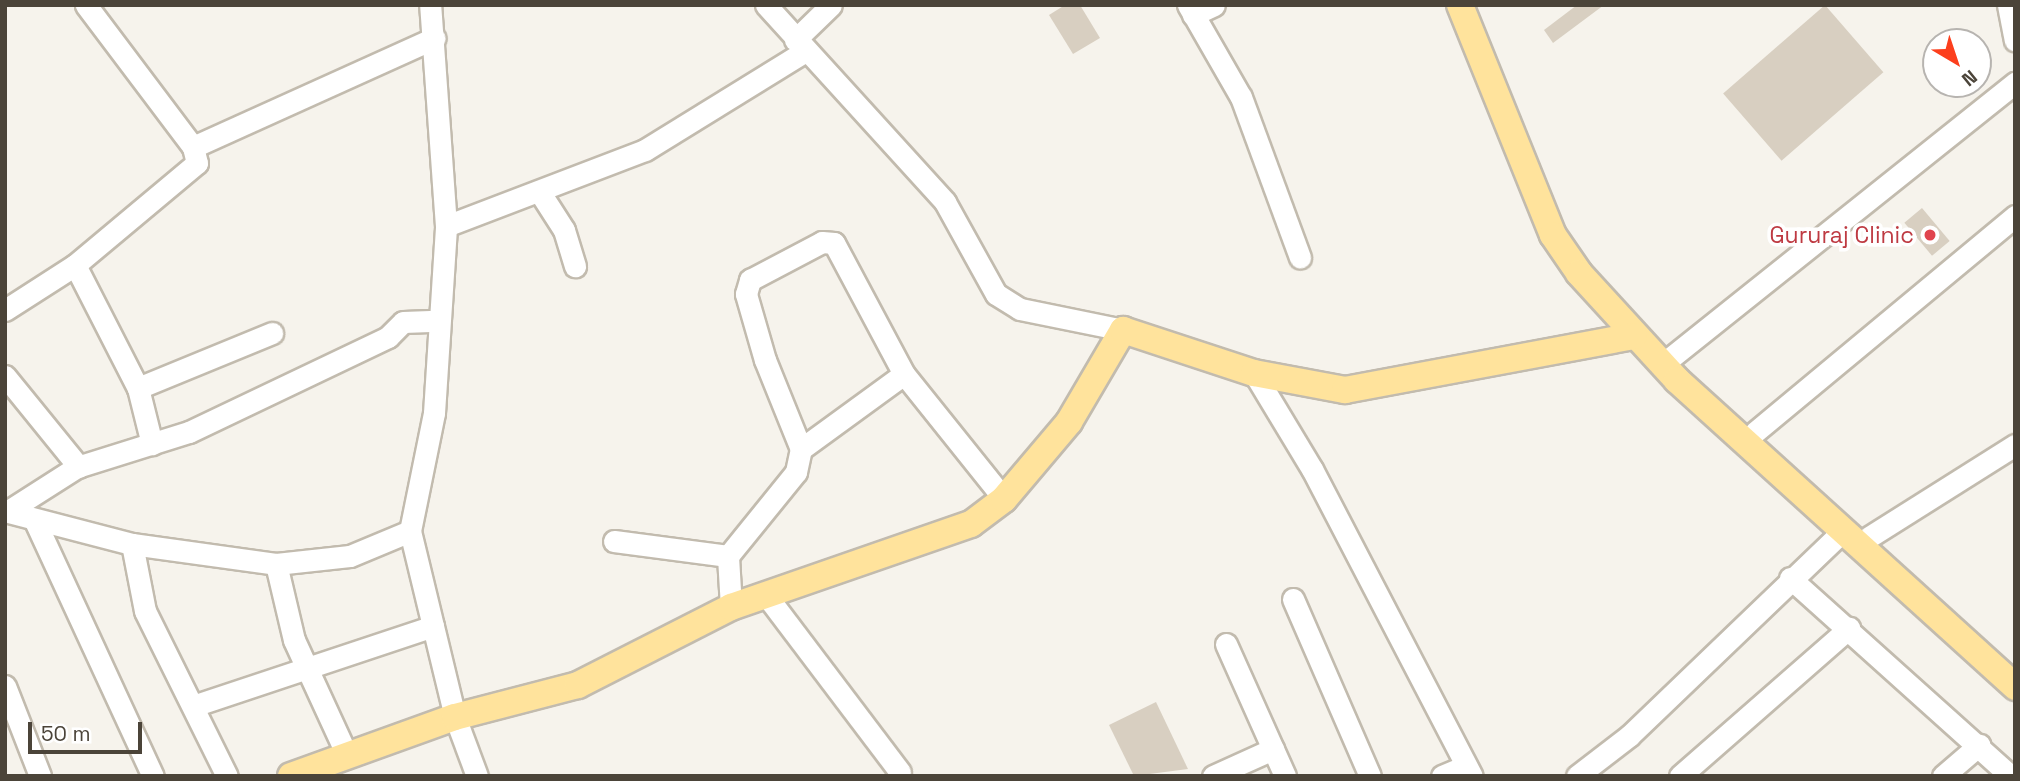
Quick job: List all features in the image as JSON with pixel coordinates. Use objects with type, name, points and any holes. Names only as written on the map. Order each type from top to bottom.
[{"type":"main road","points":[[1460,5],[1553,235],[1634,336],[1842,532],[2015,687]]},
{"type":"main road","points":[[291,776],[455,717],[578,685],[731,607],[971,524],[1004,499],[1069,422],[1123,330],[1254,373],[1345,390],[1634,336]]},
{"type":"main road","points":[[1664,363],[1686,372],[2015,667]]},
{"type":"street","points":[[5,310],[75,265],[194,169],[193,147],[86,5]]},
{"type":"street","points":[[430,5],[446,226],[437,321],[434,413],[410,531],[455,717],[477,776]]},
{"type":"street","points":[[766,5],[945,202],[1002,299],[1020,309],[1123,330]]},
{"type":"street","points":[[446,226],[645,150],[800,45],[831,5]]},
{"type":"street","points":[[1213,5],[1191,10],[1241,97],[1300,257]]},
{"type":"street","points":[[2008,5],[2015,40]]},
{"type":"street","points":[[193,147],[433,38]]},
{"type":"street","points":[[1664,363],[2015,83]]},
{"type":"street","points":[[539,191],[564,230],[575,266]]},
{"type":"street","points":[[1755,432],[2015,216]]},
{"type":"street","points":[[731,607],[728,556],[796,472],[801,449],[762,348],[746,294],[750,280],[822,242],[834,243],[904,374],[1004,499]]},
{"type":"street","points":[[75,265],[141,394],[152,444]]},
{"type":"street","points":[[7,511],[79,467],[152,444],[395,330],[437,321]]},
{"type":"street","points":[[141,394],[272,333]]},
{"type":"street","points":[[1254,373],[1312,470],[1469,771],[1442,776]]},
{"type":"street","points":[[801,449],[904,374]]},
{"type":"street","points":[[5,376],[79,467]]},
{"type":"street","points":[[1869,537],[2015,445]]},
{"type":"street","points":[[7,511],[35,521],[132,544],[275,564],[350,556],[410,531]]},
{"type":"street","points":[[35,521],[153,776]]},
{"type":"street","points":[[1577,776],[1629,736],[1790,578],[1842,532]]},
{"type":"street","points":[[614,541],[728,556]]},
{"type":"street","points":[[132,544],[145,611],[227,776]]},
{"type":"street","points":[[275,564],[307,668],[347,755]]},
{"type":"street","points":[[1790,578],[1849,628],[2011,776]]},
{"type":"street","points":[[766,595],[900,772]]},
{"type":"street","points":[[1293,599],[1370,776]]},
{"type":"street","points":[[193,706],[433,626]]},
{"type":"street","points":[[1680,776],[1849,628]]},
{"type":"street","points":[[1226,645],[1285,776]]},
{"type":"street","points":[[5,686],[40,776]]},
{"type":"street","points":[[1943,776],[1979,745]]},
{"type":"street","points":[[1213,776],[1273,749]]},
{"type":"building","points":[[1065,5],[1080,5],[1100,38],[1073,54],[1049,15]]},
{"type":"building","points":[[1577,5],[1604,5],[1553,43],[1544,30]]},
{"type":"building","points":[[1825,5],[1883,72],[1782,161],[1723,94]]},
{"type":"building","points":[[1922,208],[1950,241],[1932,256],[1904,223]]},
{"type":"building","points":[[1156,702],[1188,769],[1134,776],[1109,725]]},
{"type":"place","name":"Gururaj Clinic","points":[[1930,235]]}]
